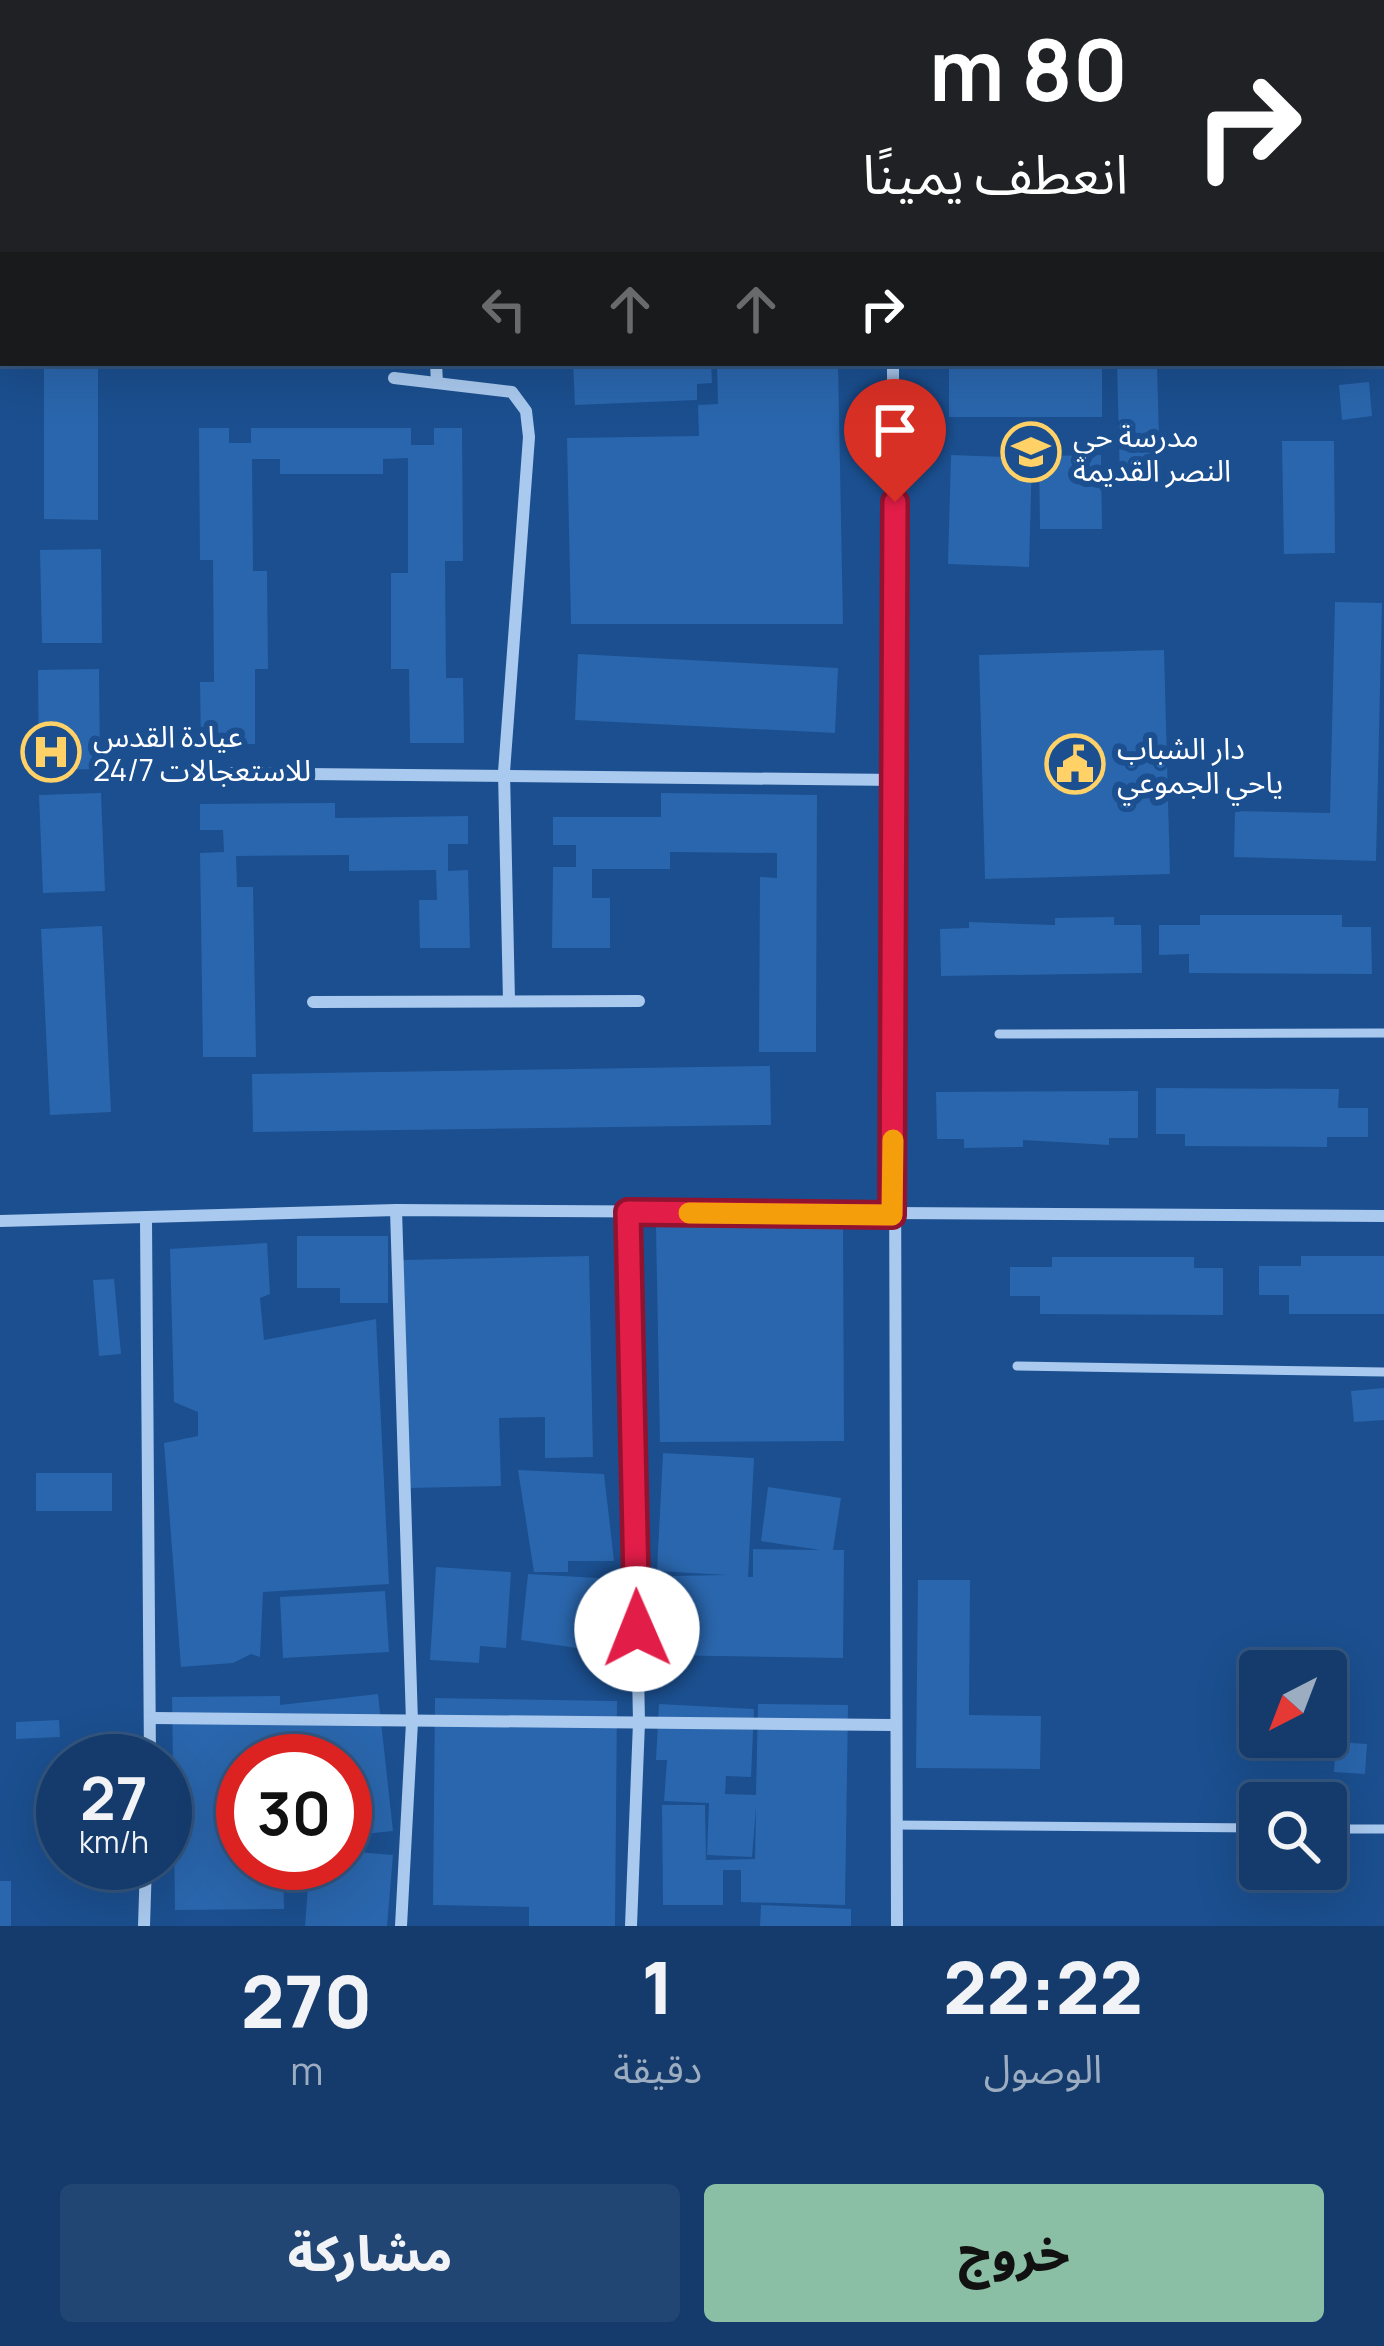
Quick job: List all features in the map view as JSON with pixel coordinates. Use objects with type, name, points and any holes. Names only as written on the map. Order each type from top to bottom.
[{"type":"street","points":[[436,366],[437,382]]},
{"type":"street","points":[[893,366],[898,780],[892,1215],[897,1926]]},
{"type":"street","points":[[394,378],[512,392],[526,411],[530,436],[503,772],[509,1001]]},
{"type":"street","points":[[210,773],[503,772],[898,780]]},
{"type":"street","points":[[313,1002],[639,1001]]},
{"type":"street","points":[[0,1222],[396,1210],[1384,1216]]},
{"type":"street","points":[[396,1210],[412,1722],[401,1926]]},
{"type":"street","points":[[628,1212],[639,1722],[632,1926]]},
{"type":"street","points":[[146,1220],[151,1734]]},
{"type":"street","points":[[152,1718],[893,1725]]},
{"type":"street","points":[[144,1926],[145,1890]]},
{"type":"lane","points":[[999,1034],[1384,1033]]},
{"type":"lane","points":[[1017,1366],[1384,1372]]},
{"type":"lane","points":[[896,1825],[1239,1828]]},
{"type":"lane","points":[[1347,1829],[1384,1829]]},
{"type":"building","points":[[44,366],[98,366],[98,520],[44,519]]},
{"type":"building","points":[[573,366],[711,366],[712,383],[697,384],[697,400],[575,405]]},
{"type":"building","points":[[717,366],[838,366],[843,624],[571,624],[567,438],[699,436],[698,405],[718,404]]},
{"type":"building","points":[[949,366],[1102,366],[1102,417],[949,417]]},
{"type":"building","points":[[1117,366],[1157,366],[1160,480],[1120,481]]},
{"type":"building","points":[[1369,382],[1372,416],[1342,420],[1339,385]]},
{"type":"building","points":[[199,428],[229,428],[229,443],[251,443],[251,428],[411,428],[411,445],[434,445],[434,428],[462,428],[463,561],[445,561],[446,678],[463,678],[464,743],[410,743],[409,669],[391,669],[391,573],[408,573],[408,458],[383,459],[383,474],[280,474],[280,459],[252,459],[253,571],[267,571],[268,669],[255,669],[255,744],[201,744],[200,682],[214,682],[213,560],[200,560]]},
{"type":"building","points":[[1282,441],[1334,441],[1335,553],[1284,554]]},
{"type":"building","points":[[951,455],[1032,458],[1029,567],[948,564]]},
{"type":"building","points":[[1101,455],[1102,529],[1040,529],[1039,456]]},
{"type":"building","points":[[101,549],[102,643],[42,643],[40,550]]},
{"type":"building","points":[[1335,602],[1382,603],[1376,861],[1234,857],[1235,811],[1330,813]]},
{"type":"building","name":"دار الشباب ياحي الجموعي","points":[[1164,650],[1170,874],[985,879],[979,655]]},
{"type":"building","points":[[578,654],[838,668],[835,733],[575,720]]},
{"type":"building","points":[[99,669],[100,769],[39,770],[38,670]]},
{"type":"building","points":[[101,793],[105,891],[43,893],[39,795]]},
{"type":"building","points":[[661,793],[817,795],[816,1052],[759,1052],[760,877],[777,878],[777,853],[670,852],[670,869],[592,869],[592,898],[610,898],[610,948],[552,948],[553,867],[576,867],[576,845],[553,845],[553,817],[661,817]]},
{"type":"building","points":[[335,803],[335,818],[468,816],[468,844],[448,844],[448,871],[468,870],[470,948],[420,948],[419,900],[437,900],[436,870],[349,871],[349,855],[236,856],[237,887],[253,887],[256,1057],[203,1057],[200,853],[224,852],[223,830],[200,830],[200,804]]},
{"type":"building","points":[[1200,915],[1342,915],[1342,927],[1371,927],[1372,974],[1189,973],[1189,954],[1159,955],[1159,925],[1200,925]]},
{"type":"building","points":[[1114,917],[1114,925],[1141,925],[1142,973],[941,976],[940,929],[969,928],[969,922],[1055,925],[1055,918]]},
{"type":"building","points":[[102,926],[111,1112],[50,1115],[41,929]]},
{"type":"building","points":[[770,1066],[771,1125],[253,1132],[252,1074]]},
{"type":"building","points":[[1156,1088],[1339,1089],[1338,1108],[1368,1108],[1368,1137],[1327,1137],[1327,1147],[1185,1146],[1185,1134],[1156,1134]]},
{"type":"building","points":[[1138,1091],[1138,1138],[1109,1138],[1109,1145],[1023,1140],[1023,1147],[964,1148],[964,1139],[937,1139],[936,1092]]},
{"type":"building","points":[[843,1226],[844,1441],[660,1442],[656,1227]]},
{"type":"building","points":[[297,1236],[388,1236],[388,1303],[340,1303],[340,1288],[297,1288]]},
{"type":"building","points":[[267,1243],[270,1294],[260,1298],[264,1340],[376,1319],[389,1584],[263,1592],[260,1657],[251,1654],[233,1663],[181,1667],[164,1443],[198,1436],[198,1412],[174,1402],[170,1249]]},
{"type":"building","points":[[589,1256],[593,1457],[545,1458],[545,1417],[499,1418],[501,1486],[408,1488],[402,1260]]},
{"type":"building","points":[[1301,1256],[1384,1256],[1384,1314],[1289,1314],[1289,1295],[1259,1295],[1259,1266],[1301,1266]]},
{"type":"building","points":[[1052,1257],[1194,1257],[1194,1268],[1223,1268],[1223,1315],[1040,1314],[1040,1296],[1010,1296],[1010,1267],[1052,1267]]},
{"type":"building","points":[[114,1279],[121,1354],[99,1356],[93,1280]]},
{"type":"building","points":[[1384,1388],[1384,1420],[1354,1422],[1351,1391]]},
{"type":"building","points":[[663,1453],[754,1458],[748,1577],[753,1577],[753,1549],[820,1550],[761,1541],[768,1487],[841,1498],[833,1550],[844,1550],[843,1658],[658,1655],[659,1597],[673,1597],[673,1576],[727,1575],[657,1571]]},
{"type":"building","points":[[518,1470],[604,1474],[614,1561],[568,1561],[568,1572],[534,1572]]},
{"type":"building","points":[[36,1473],[112,1473],[112,1511],[36,1511]]},
{"type":"building","points":[[436,1567],[511,1572],[506,1648],[480,1646],[479,1663],[430,1660]]},
{"type":"building","points":[[528,1574],[615,1579],[605,1652],[521,1640]]},
{"type":"building","points":[[918,1580],[970,1580],[969,1715],[1041,1716],[1040,1769],[916,1768]]},
{"type":"building","points":[[385,1591],[389,1652],[283,1658],[280,1597]]},
{"type":"building","points":[[378,1694],[393,1831],[372,1833],[372,1734],[216,1734],[216,1890],[284,1890],[284,1909],[175,1910],[175,1890],[192,1890],[192,1734],[173,1734],[172,1697],[280,1696],[280,1705]]},
{"type":"building","points":[[435,1698],[617,1701],[615,1926],[529,1926],[529,1907],[433,1905]]},
{"type":"building","points":[[659,1704],[754,1709],[751,1777],[726,1776],[725,1794],[756,1795],[758,1704],[848,1705],[845,1905],[741,1902],[741,1870],[723,1870],[723,1905],[663,1905],[662,1805],[705,1805],[706,1860],[755,1859],[756,1806],[752,1857],[707,1855],[709,1803],[664,1801],[667,1760],[656,1760]]},
{"type":"building","points":[[59,1720],[60,1734],[16,1739],[16,1722]]},
{"type":"building","points":[[1347,1743],[1367,1744],[1365,1774],[1334,1772],[1335,1758],[1347,1758]]},
{"type":"building","points":[[372,1853],[393,1855],[387,1926],[305,1926],[308,1890],[372,1890]]},
{"type":"building","points":[[0,1881],[11,1881],[11,1926],[0,1926]]},
{"type":"building","points":[[761,1905],[851,1909],[851,1926],[760,1926]]},
{"type":"slow traffic","points":[[689,1213],[892,1215],[893,1140]]},
{"type":"place","name":"مدرسة حي النصر القديمة","points":[[1031,452]]},
{"type":"place","name":"عيادة القدس للاستعجالات 24/7","points":[[51,752]]},
{"type":"place","name":"دار الشباب ياحي الجموعي","points":[[1075,764]]},
{"type":"route","points":[[637,1629],[628,1212],[892,1215],[898,780],[895,502]]}]
